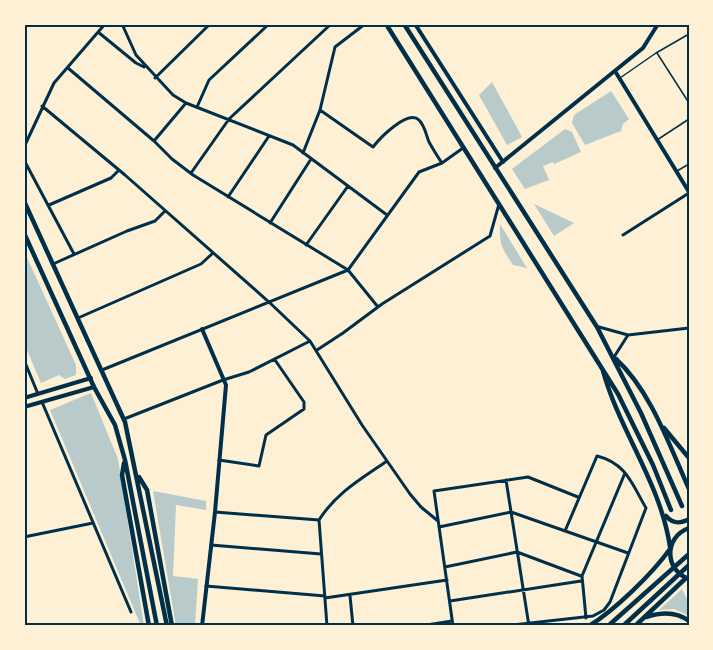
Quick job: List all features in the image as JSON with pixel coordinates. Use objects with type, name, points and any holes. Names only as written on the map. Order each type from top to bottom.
[{"type":"main road","points":[[385,24],[601,366],[632,420],[654,465],[671,510]]},
{"type":"main road","points":[[404,24],[597,327],[614,357],[663,460],[682,506]]},
{"type":"main road","points":[[24,201],[124,419],[138,475],[167,626]]},
{"type":"main road","points":[[24,233],[94,387],[115,425],[125,460],[157,626]]},
{"type":"main road","points":[[614,357],[628,370],[659,421],[689,489]]},
{"type":"main road","points":[[601,366],[610,396],[649,476],[664,514],[673,567],[680,575],[688,579],[635,626]]},
{"type":"main road","points":[[659,421],[689,458]]},
{"type":"main road","points":[[125,460],[122,475],[149,626]]},
{"type":"main road","points":[[138,475],[147,490],[172,626]]},
{"type":"main road","points":[[664,514],[677,523],[683,523],[689,519]]},
{"type":"main road","points":[[589,626],[624,597],[661,561],[678,534],[689,528]]},
{"type":"main road","points":[[608,626],[689,554]]},
{"type":"main road","points":[[623,626],[689,565]]},
{"type":"main road","points":[[643,618],[669,613],[682,616],[689,621]]},
{"type":"street","points":[[25,145],[36,126],[42,106],[54,83],[105,24]]},
{"type":"street","points":[[122,24],[136,56],[173,95],[186,103],[292,145],[387,215]]},
{"type":"street","points":[[155,78],[210,24]]},
{"type":"street","points":[[197,107],[209,80],[269,24]]},
{"type":"street","points":[[191,173],[229,119],[331,24]]},
{"type":"street","points":[[303,153],[320,110],[335,47],[365,24]]},
{"type":"street","points":[[415,24],[502,162]]},
{"type":"street","points":[[495,168],[643,48],[658,24]]},
{"type":"street","points":[[98,32],[136,63],[147,68]]},
{"type":"street","points":[[68,68],[191,173],[348,270],[378,307]]},
{"type":"street","points":[[615,72],[689,192],[623,235]]},
{"type":"street","points":[[24,90],[24,160],[74,254]]},
{"type":"street","points":[[154,141],[186,103]]},
{"type":"street","points":[[42,106],[269,302],[310,341],[362,425],[410,494],[438,521]]},
{"type":"street","points":[[320,110],[373,147],[396,125],[409,117],[415,117],[421,121],[428,140],[442,163]]},
{"type":"street","points":[[228,197],[269,136]]},
{"type":"street","points":[[102,370],[348,270],[418,172],[442,163],[463,148]]},
{"type":"street","points":[[270,223],[312,159]]},
{"type":"street","points":[[49,205],[111,178],[118,170]]},
{"type":"street","points":[[306,245],[348,186]]},
{"type":"street","points":[[317,350],[378,307],[490,236],[499,204]]},
{"type":"street","points":[[53,264],[155,221],[165,211]]},
{"type":"street","points":[[78,318],[201,264],[213,253]]},
{"type":"street","points":[[597,327],[628,335],[689,328]]},
{"type":"street","points":[[201,626],[215,512],[226,385],[202,329]]},
{"type":"street","points":[[614,357],[628,335]]},
{"type":"street","points":[[124,419],[249,372],[310,341]]},
{"type":"street","points":[[24,360],[38,394]]},
{"type":"street","points":[[219,460],[259,466],[266,435],[304,409],[304,402],[275,360]]},
{"type":"street","points":[[24,398],[91,378]]},
{"type":"street","points":[[24,407],[94,387]]},
{"type":"street","points":[[42,402],[131,612]]},
{"type":"street","points":[[503,626],[586,618],[604,610],[610,602],[646,508],[625,473],[615,462],[597,456],[565,531]]},
{"type":"street","points":[[327,626],[319,520],[328,506],[341,493],[387,461]]},
{"type":"street","points":[[586,618],[582,576],[625,473]]},
{"type":"street","points":[[453,626],[434,491],[528,477],[578,496]]},
{"type":"street","points":[[506,480],[529,624]]},
{"type":"street","points":[[215,512],[319,520]]},
{"type":"street","points":[[439,527],[511,512],[628,553]]},
{"type":"street","points":[[24,537],[93,523]]},
{"type":"street","points":[[211,545],[321,554]]},
{"type":"street","points":[[445,567],[517,552],[582,576]]},
{"type":"street","points":[[206,586],[325,597],[350,596],[447,580]]},
{"type":"street","points":[[450,601],[582,581]]},
{"type":"street","points":[[350,596],[353,626]]},
{"type":"street","points":[[420,626],[452,621]]},
{"type":"lane","points":[[620,79],[656,53],[689,34]]},
{"type":"lane","points":[[656,53],[689,103]]},
{"type":"lane","points":[[657,141],[689,119]]},
{"type":"lane","points":[[676,172],[689,164]]},
{"type":"shaded area","points":[[492,82],[522,137],[507,145],[479,95]]},
{"type":"shaded area","points":[[611,91],[629,119],[623,124],[621,131],[585,145],[572,123],[574,115]]},
{"type":"shaded area","points":[[565,129],[572,132],[581,152],[554,164],[553,162],[543,166],[549,180],[525,189],[512,169]]},
{"type":"shaded area","points":[[534,204],[574,223],[554,236]]},
{"type":"shaded area","points":[[500,224],[527,268],[513,265],[506,254],[500,237]]},
{"type":"shaded area","points":[[24,251],[76,365],[76,375],[65,379],[59,375],[41,383],[24,343]]},
{"type":"shaded area","points":[[91,393],[118,459],[144,626],[141,626],[50,410]]},
{"type":"shaded area","points":[[153,491],[206,501],[206,510],[176,505],[173,576],[198,579],[195,626],[176,626]]},
{"type":"shaded area","points":[[682,589],[689,603],[689,616],[674,609],[659,610]]}]
